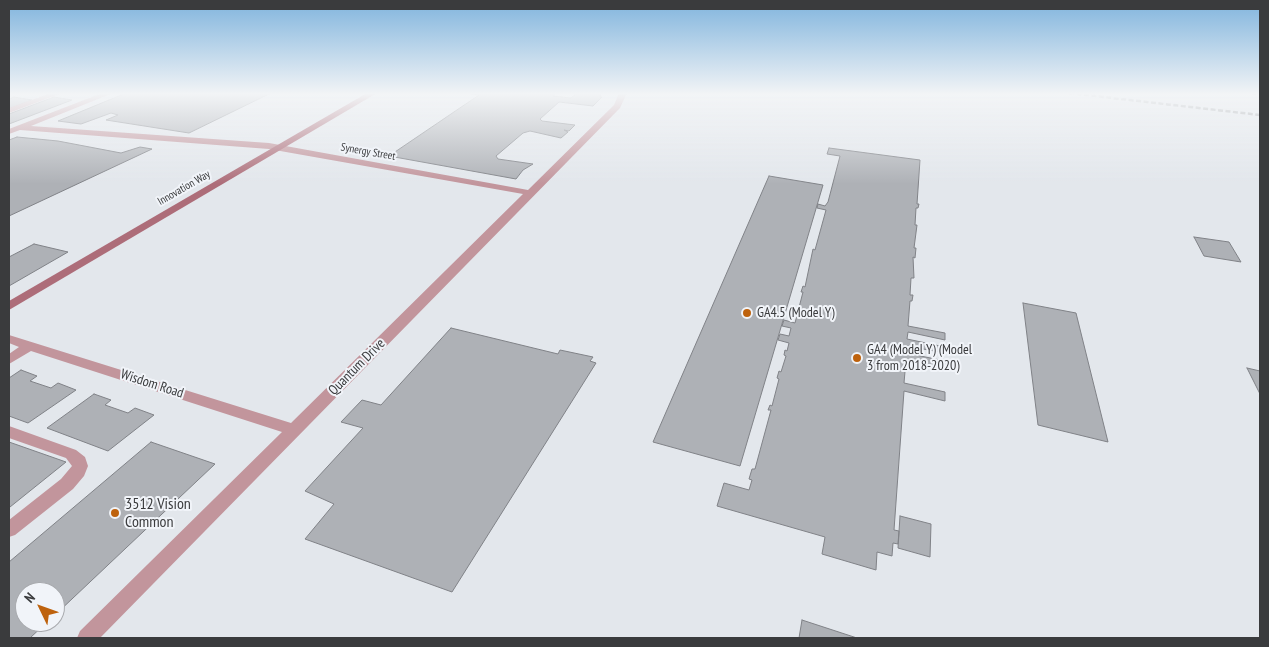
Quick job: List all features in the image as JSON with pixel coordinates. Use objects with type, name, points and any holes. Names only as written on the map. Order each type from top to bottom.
[{"type":"street","points":[[9,132],[32,123]]},
{"type":"street","name":"Innovation Way","points":[[9,306],[320,123]]},
{"type":"street","name":"Quantum Drive","points":[[87,638],[601,123]]},
{"type":"street","name":"Synergy Street","points":[[20,128],[279,147],[531,193]]},
{"type":"street","name":"Wisdom Road","points":[[9,338],[295,430]]},
{"type":"street","points":[[9,360],[30,345]]},
{"type":"street","points":[[9,432],[71,454],[80,461],[80,466],[78,472],[67,484],[9,530]]},
{"type":"building","points":[[126,123],[209,123],[189,133]]},
{"type":"building","points":[[437,123],[560,123],[575,125],[569,131],[564,130],[568,132],[561,138],[530,131],[523,133],[496,156],[498,159],[533,164],[523,170],[516,179],[389,156]]},
{"type":"building","points":[[17,137],[58,141],[121,153],[140,147],[152,149],[9,216],[9,140]]},
{"type":"building","name":"GA4 (Model Y) (Model 3 from 2018-2020)","points":[[829,148],[920,160],[917,204],[919,204],[918,208],[916,208],[915,225],[917,225],[914,248],[916,248],[915,258],[913,257],[914,278],[911,278],[910,295],[913,295],[912,301],[910,301],[908,326],[945,333],[945,340],[908,332],[907,339],[945,347],[945,353],[907,346],[906,353],[945,361],[945,369],[906,360],[904,383],[945,392],[945,401],[904,391],[894,530],[899,531],[898,544],[893,543],[892,556],[877,552],[876,570],[822,554],[825,537],[717,506],[724,483],[749,490],[752,480],[749,479],[752,469],[755,469],[771,410],[768,410],[770,405],[772,406],[779,379],[777,378],[779,371],[781,372],[786,356],[784,355],[785,350],[787,351],[789,343],[778,340],[780,334],[789,336],[791,328],[782,326],[784,320],[795,323],[803,292],[801,292],[803,286],[805,287],[813,249],[815,250],[826,210],[817,208],[818,204],[825,206],[828,202],[840,156],[827,154]]},
{"type":"building","name":"GA4.5 (Model Y)","points":[[769,176],[823,185],[740,466],[653,442]]},
{"type":"building","points":[[1194,237],[1229,242],[1241,262],[1204,256]]},
{"type":"building","points":[[34,244],[68,252],[9,286],[9,257]]},
{"type":"building","points":[[1023,303],[1076,313],[1108,442],[1038,425]]},
{"type":"building","points":[[451,328],[558,354],[560,350],[593,357],[590,361],[596,363],[452,592],[305,539],[334,504],[305,491],[363,428],[341,422],[362,400],[381,405]]},
{"type":"building","points":[[1247,368],[1260,371],[1260,394]]},
{"type":"building","points":[[21,370],[37,376],[30,381],[51,388],[58,383],[76,390],[28,423],[9,416],[9,378]]},
{"type":"building","points":[[94,394],[111,400],[105,405],[128,413],[135,408],[154,415],[108,451],[47,428]]},
{"type":"building","points":[[9,442],[66,462],[10,507],[9,507]]},
{"type":"building","name":"3512 Vision Common","points":[[151,442],[215,464],[65,606],[65,582],[15,582],[15,632],[36,632],[30,638],[9,638],[9,562]]},
{"type":"building","points":[[900,516],[931,524],[930,557],[898,548]]},
{"type":"building","points":[[802,620],[857,638],[799,638]]},
{"type":"place","name":"GA4.5 (Model Y)","points":[[747,313]]},
{"type":"place","name":"GA4 (Model Y) (Model 3 from 2018-2020)","points":[[857,358]]},
{"type":"place","name":"3512 Vision Common","points":[[115,513]]}]
